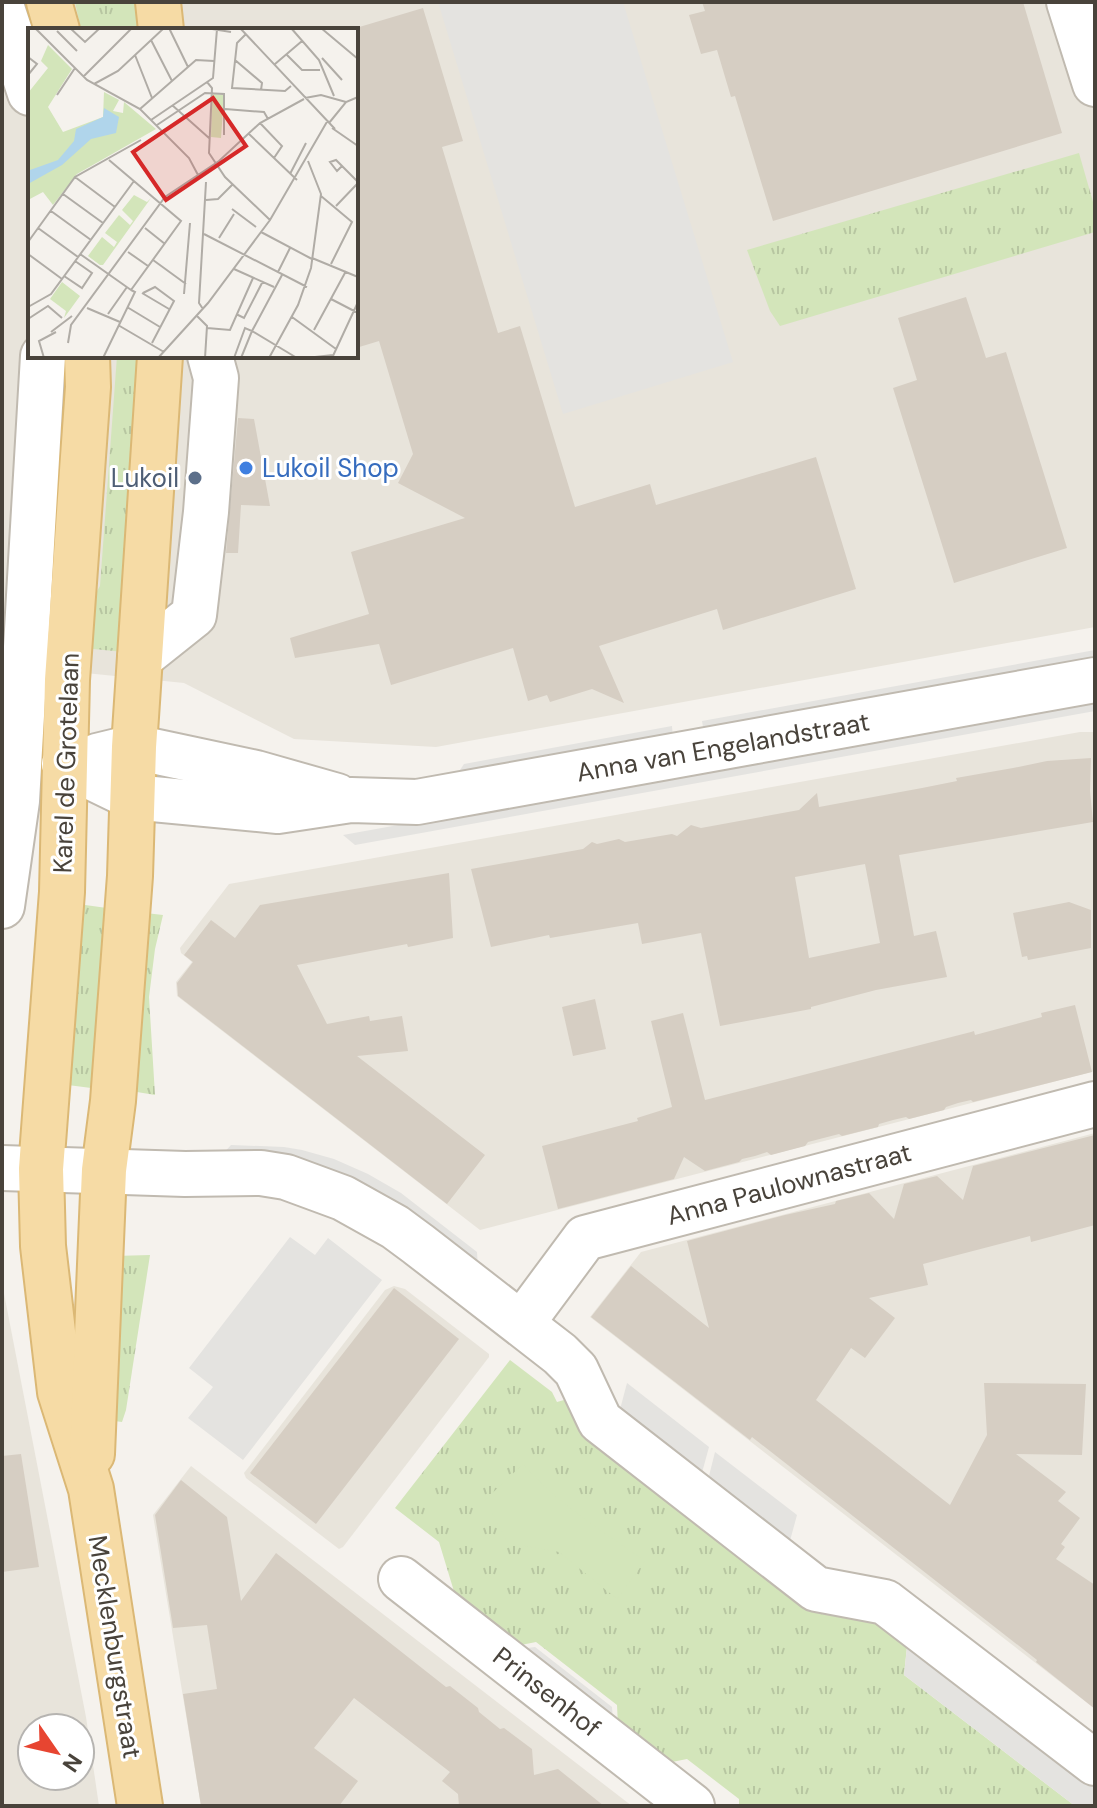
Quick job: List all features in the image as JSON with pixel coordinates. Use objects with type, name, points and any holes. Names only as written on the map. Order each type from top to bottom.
[{"type":"main road","points":[[49,2],[56,28]]},
{"type":"main road","points":[[158,2],[161,28]]},
{"type":"main road","name":"Karel de Grotelaan","points":[[22,1168],[62,892],[67,680],[88,387],[87,358]]},
{"type":"main road","points":[[104,1170],[114,1085],[130,876],[134,747],[160,358]]},
{"type":"main road","name":"Mecklenburgstraat","points":[[22,1168],[43,1246],[60,1392],[91,1489],[140,1806]]},
{"type":"main road","name":"Mecklenburgstraat","points":[[91,1489],[104,1170]]},
{"type":"street","points":[[1069,2],[1095,84]]},
{"type":"street","points":[[2,8],[28,87]]},
{"type":"street","name":"Karel de Grotelaan","points":[[2,906],[17,801],[43,358]]},
{"type":"street","points":[[140,658],[194,615],[206,512],[216,378],[211,358]]},
{"type":"street","name":"Anna van Engelandstraat","points":[[64,764],[132,797],[278,811],[351,800],[417,802],[1095,680]]},
{"type":"street","name":"Anna van Engelandstraat","points":[[64,764],[134,747],[256,773],[351,800]]},
{"type":"street","name":"Anna Paulownastraat","points":[[522,1323],[585,1238],[1095,1104]]},
{"type":"street","points":[[22,1168],[185,1174],[261,1173],[286,1177],[343,1198],[395,1227],[522,1323],[576,1370],[600,1421],[816,1589],[885,1602],[1095,1763]]},
{"type":"street","name":"Prinsenhof","points":[[401,1579],[692,1806]]},
{"type":"shaded area","points":[[2,2],[1095,2],[1095,627],[436,747],[294,739],[184,683],[26,667],[2,838]]},
{"type":"shaded area","points":[[438,2],[623,2],[733,362],[563,414]]},
{"type":"shaded area","points":[[1095,650],[1095,662],[704,733],[702,721]]},
{"type":"shaded area","points":[[1095,699],[1095,711],[355,845],[343,835]]},
{"type":"shaded area","points":[[672,726],[673,739],[454,779],[464,764]]},
{"type":"shaded area","points":[[1080,732],[1095,732],[1095,1071],[480,1230],[177,996],[176,982],[192,962],[181,953],[180,948],[229,884]]},
{"type":"shaded area","points":[[1095,1133],[1095,1709],[590,1317],[641,1252]]},
{"type":"shaded area","points":[[231,1145],[302,1150],[334,1159],[368,1174],[401,1193],[477,1252],[478,1268],[394,1202],[363,1183],[312,1163],[221,1156]]},
{"type":"shaded area","points":[[290,1237],[315,1255],[328,1238],[382,1280],[243,1460],[188,1418],[213,1387],[189,1368]]},
{"type":"shaded area","points":[[2,1283],[85,1712],[16,1712],[16,1792],[96,1792],[96,1785],[99,1806],[2,1806]]},
{"type":"shaded area","points":[[394,1286],[405,1289],[489,1357],[339,1549],[246,1478],[244,1473],[385,1290]]},
{"type":"shaded area","points":[[627,1383],[709,1447],[700,1480],[618,1417]]},
{"type":"shaded area","points":[[715,1452],[797,1515],[788,1548],[707,1484]]},
{"type":"shaded area","points":[[191,1466],[632,1806],[201,1806],[153,1515]]},
{"type":"shaded area","points":[[908,1637],[1095,1781],[1095,1806],[1075,1806],[904,1675]]},
{"type":"shaded area","points":[[535,1647],[612,1707],[613,1721],[520,1649]]},
{"type":"green space","points":[[75,2],[135,2],[139,28],[81,28]]},
{"type":"green space","points":[[1079,153],[1095,209],[1095,232],[780,326],[770,311],[747,250]]},
{"type":"green space","points":[[117,358],[143,358],[124,652],[83,648],[83,615],[100,586]]},
{"type":"green space","points":[[71,903],[114,909],[99,1089],[60,1084]]},
{"type":"green space","points":[[137,912],[163,915],[149,997],[155,1095],[125,1090]]},
{"type":"green space","points":[[150,1255],[126,1410],[122,1422],[107,1420],[114,1256]]},
{"type":"green space","points":[[510,1360],[552,1392],[557,1402],[571,1398],[908,1637],[904,1675],[1075,1806],[739,1806],[739,1799],[687,1759],[667,1763],[618,1726],[617,1705],[536,1642],[516,1646],[456,1598],[439,1542],[395,1508]]},
{"type":"green space","points":[[523,1464],[566,1504],[645,1561],[617,1599],[559,1552],[508,1543],[492,1513],[482,1503]]},
{"type":"building","points":[[702,2],[1023,2],[1062,133],[773,221],[735,96],[731,97],[717,50],[701,54],[689,15],[705,11]]},
{"type":"building","points":[[423,8],[463,141],[442,147],[498,333],[520,326],[575,507],[650,484],[656,505],[816,457],[856,589],[723,630],[717,609],[599,646],[624,703],[592,689],[550,702],[547,695],[528,701],[513,648],[391,685],[379,644],[295,658],[290,638],[369,614],[351,552],[465,518],[398,483],[413,454],[379,341],[358,347],[356,28]]},
{"type":"building","points":[[966,297],[986,358],[1006,352],[1067,548],[954,583],[893,388],[917,380],[898,318]]},
{"type":"building","points":[[238,418],[254,419],[270,506],[241,505],[238,553],[226,553]]},
{"type":"building","points":[[1091,758],[1093,822],[899,855],[914,936],[936,931],[947,977],[876,990],[811,1009],[720,1026],[701,933],[642,944],[638,923],[550,938],[549,935],[491,947],[471,869],[583,849],[592,842],[677,836],[691,825],[701,828],[799,810],[817,793],[819,807],[1047,761]],"holes":[[[865,864],[880,943],[809,958],[795,877]]]},
{"type":"building","points":[[449,873],[453,938],[297,965],[327,1024],[369,1016],[370,1021],[402,1016],[408,1051],[357,1056],[485,1155],[447,1204],[178,996],[177,983],[193,962],[184,955],[211,920],[235,938],[260,905]]},
{"type":"building","points":[[1069,902],[1091,910],[1091,948],[1028,960],[1027,956],[1022,957],[1013,913]]},
{"type":"building","points":[[595,999],[606,1049],[573,1056],[562,1007]]},
{"type":"building","points":[[1075,1005],[1092,1072],[973,1102],[958,1103],[944,1110],[808,1142],[805,1146],[771,1155],[767,1152],[705,1171],[684,1157],[674,1179],[558,1209],[542,1146],[638,1121],[637,1118],[672,1107],[651,1021],[683,1013],[705,1100],[974,1031],[975,1035]]},
{"type":"building","points":[[1095,1135],[1095,1225],[1031,1242],[1030,1236],[923,1264],[928,1285],[869,1298],[895,1318],[865,1358],[851,1348],[816,1400],[950,1505],[987,1435],[984,1383],[1086,1384],[1082,1455],[1016,1454],[1066,1492],[1058,1501],[1080,1518],[1061,1544],[1065,1547],[1056,1559],[1095,1585],[1095,1709],[752,1437],[750,1440],[591,1317],[631,1266],[709,1328],[687,1241],[869,1193],[894,1219],[904,1184],[937,1176],[963,1200],[973,1166]]},
{"type":"building","points":[[394,1288],[459,1339],[316,1524],[250,1473]]},
{"type":"building","points":[[21,1454],[39,1567],[2,1572],[2,1456]]},
{"type":"building","points":[[181,1480],[227,1517],[241,1601],[276,1553],[446,1687],[450,1686],[478,1708],[500,1729],[504,1728],[532,1749],[534,1775],[558,1769],[604,1806],[459,1806],[458,1794],[442,1781],[450,1772],[354,1698],[314,1748],[358,1781],[339,1806],[201,1806],[183,1694],[217,1689],[207,1625],[173,1628],[155,1515]]},
{"type":"place","name":"Lukoil Shop","points":[[246,468]]},
{"type":"place","name":"Lukoil","points":[[195,478]]}]
